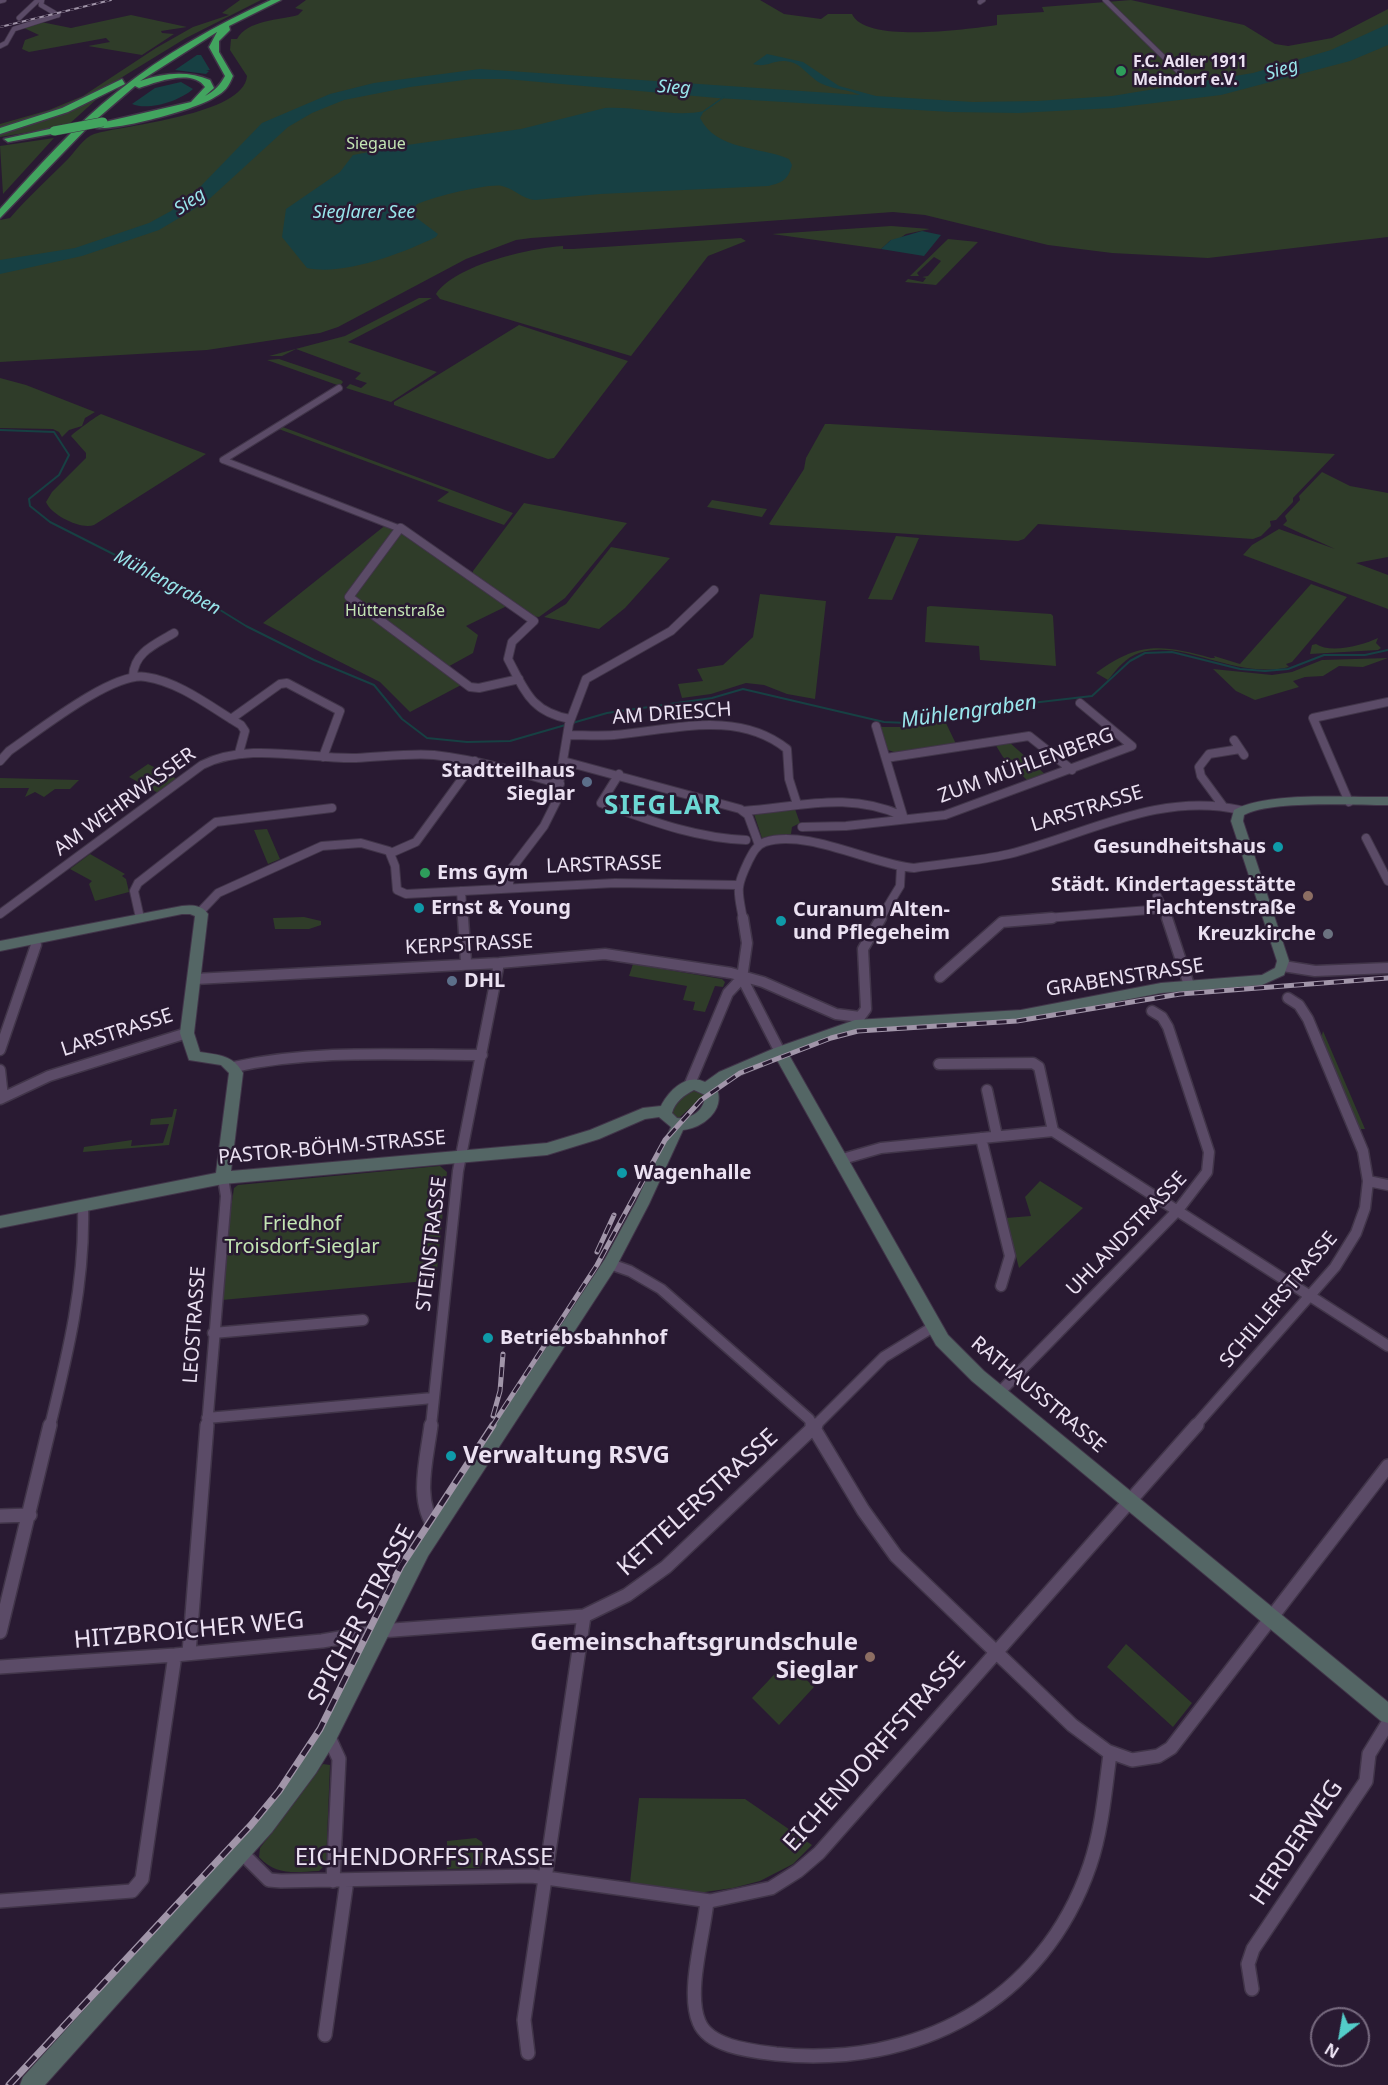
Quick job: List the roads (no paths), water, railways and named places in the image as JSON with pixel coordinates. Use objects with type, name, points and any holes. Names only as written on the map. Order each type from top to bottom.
[{"type":"highway","points":[[0,131],[83,103],[136,74],[201,32],[267,2],[277,0]]},
{"type":"highway","points":[[0,141],[184,107],[221,91],[227,85],[229,76],[214,54],[214,44],[223,32],[267,2]]},
{"type":"highway","points":[[0,215],[45,165],[130,86],[175,54],[267,2]]},
{"type":"highway","points":[[0,203],[71,130],[136,74]]},
{"type":"highway","points":[[101,124],[186,103],[203,95],[210,86],[202,79],[189,76],[157,79],[136,86],[103,109]]},
{"type":"street","points":[[0,1],[4,0]]},
{"type":"street","points":[[20,18],[38,0]]},
{"type":"street","points":[[0,46],[6,43],[14,29],[58,16],[40,5],[42,0]]},
{"type":"street","points":[[1105,0],[1182,75]]},
{"type":"street","points":[[339,388],[223,459],[400,528],[534,621],[512,640],[507,650],[508,658],[538,709],[569,727]]},
{"type":"street","points":[[400,528],[349,597],[470,687],[479,688],[519,679]]},
{"type":"street","points":[[508,888],[512,868],[544,826],[556,802],[569,727],[588,676],[671,631],[714,590]]},
{"type":"street","points":[[133,676],[132,666],[138,656],[174,633]]},
{"type":"street","points":[[0,761],[9,751],[116,681],[133,676],[158,680],[231,719],[245,730],[238,753]]},
{"type":"street","points":[[231,719],[280,684],[287,683],[340,711],[323,757]]},
{"type":"street","points":[[1349,802],[1313,718],[1388,702]]},
{"type":"street","name":"ZUM MÜHLENBERG","points":[[802,827],[846,826],[902,817],[945,815],[1132,746],[1080,703]]},
{"type":"street","name":"AM DRIESCH","points":[[569,727],[614,735],[729,725],[753,728],[774,737],[787,748],[789,779],[797,804]]},
{"type":"street","points":[[876,726],[902,817]]},
{"type":"street","points":[[886,758],[1029,736],[1072,770]]},
{"type":"street","points":[[1223,806],[1201,776],[1199,767],[1209,754],[1242,752],[1234,740]]},
{"type":"street","name":"AM WEHRWASSER","points":[[0,914],[214,758],[238,753],[354,758],[433,755],[475,761],[560,784]]},
{"type":"street","points":[[0,946],[182,910],[200,912],[218,893],[322,846],[342,843],[369,844],[391,854],[416,842],[475,761]]},
{"type":"street","points":[[563,761],[619,774],[743,811],[750,819],[759,845],[750,856],[737,885],[747,943],[742,978],[728,993],[689,1086],[672,1100],[665,1111],[668,1120],[678,1126],[693,1123],[711,1105],[713,1095],[708,1088]]},
{"type":"street","points":[[619,774],[601,803],[687,833],[715,839],[746,840]]},
{"type":"street","name":"ZUM MÜHLENBERG","points":[[743,811],[843,799],[861,800],[884,806],[902,817]]},
{"type":"street","points":[[1388,801],[1246,806],[1240,810],[1238,821],[1281,953],[1283,966],[1315,971],[1388,968]]},
{"type":"street","name":"LARSTRASSE","points":[[759,845],[775,840],[802,842],[868,854],[901,867],[954,864],[1008,854],[1150,809],[1223,806],[1240,810]]},
{"type":"street","points":[[140,918],[134,891],[138,883],[216,822],[332,808]]},
{"type":"street","points":[[1366,838],[1388,881]]},
{"type":"street","name":"LARSTRASSE","points":[[391,854],[395,885],[402,894],[645,882],[737,885]]},
{"type":"street","points":[[742,978],[766,983],[843,1016],[860,1017],[866,1012],[862,949],[900,886],[901,867]]},
{"type":"street","points":[[461,891],[466,962]]},
{"type":"street","points":[[1157,896],[1170,924],[1189,985]]},
{"type":"street","points":[[940,977],[993,927],[1002,922],[1162,909]]},
{"type":"street","name":"LARSTRASSE","points":[[1,1098],[49,1077],[187,1033],[203,924],[200,912]]},
{"type":"street","points":[[0,1050],[36,945]]},
{"type":"street","name":"KERPSTRASSE","points":[[195,979],[466,962],[499,963],[615,954],[731,973],[742,978]]},
{"type":"street","name":"STEINSTRASSE","points":[[436,1529],[427,1517],[423,1500],[454,1199],[499,963]]},
{"type":"street","name":"GRABENSTRASSE","points":[[780,1052],[838,1030],[863,1024],[1021,1015],[1189,985],[1262,980],[1276,976],[1283,966]]},
{"type":"street","name":"RATHAUSSTRASSE","points":[[742,978],[839,1160],[933,1327],[959,1359],[1388,1714]]},
{"type":"street","name":"SCHILLERSTRASSE","points":[[1129,1500],[1310,1296],[1348,1249],[1360,1226],[1368,1182],[1361,1148],[1311,1027],[1299,1005],[1288,998]]},
{"type":"street","name":"UHLANDSTRASSE","points":[[999,1394],[1178,1210],[1204,1179],[1209,1165],[1209,1152],[1168,1027],[1162,1017],[1152,1011]]},
{"type":"street","points":[[187,1033],[194,1056],[222,1060],[234,1068],[247,1062],[326,1054],[482,1055]]},
{"type":"street","points":[[689,1086],[708,1088],[724,1076],[780,1052]]},
{"type":"street","points":[[939,1064],[1034,1062],[1039,1067],[1053,1131]]},
{"type":"street","name":"LEOSTRASSE","points":[[189,1653],[213,1333],[226,1196],[223,1178],[236,1073],[234,1068]]},
{"type":"street","points":[[0,1070],[1,1098]]},
{"type":"street","points":[[987,1090],[998,1136]]},
{"type":"street","name":"PASTOR-BÖHM-STRASSE","points":[[0,1222],[223,1178],[462,1158],[566,1145],[643,1114],[665,1111]]},
{"type":"street","name":"SPICHER STRASSE","points":[[32,2085],[241,1852],[281,1804],[328,1735],[436,1529],[610,1264],[642,1204],[678,1126]]},
{"type":"street","points":[[839,1160],[881,1148],[1053,1131],[1388,1347]]},
{"type":"street","points":[[981,1138],[1010,1256],[1009,1265],[1000,1280],[1001,1286]]},
{"type":"street","points":[[1368,1182],[1388,1185]]},
{"type":"street","points":[[0,1632],[74,1327],[84,1248],[83,1207]]},
{"type":"street","points":[[610,1264],[630,1271],[661,1289],[809,1419],[888,1547],[926,1587],[1079,1731],[1100,1749],[1110,1754],[1141,1761],[1162,1756],[1171,1748],[1388,1466]]},
{"type":"street","points":[[213,1333],[363,1320]]},
{"type":"street","name":"KETTELERSTRASSE","points":[[380,1632],[584,1616],[624,1598],[658,1574],[894,1348],[913,1335],[933,1327]]},
{"type":"street","points":[[207,1418],[433,1398]]},
{"type":"street","name":"EICHENDORFFSTRASSE","points":[[241,1852],[269,1880],[546,1877],[707,1901],[744,1896],[771,1888],[798,1871],[819,1853],[1129,1500]]},
{"type":"street","points":[[0,1516],[30,1515]]},
{"type":"street","points":[[528,2053],[524,2020],[584,1616]]},
{"type":"street","name":"HITZBROICHER WEG","points":[[0,1667],[175,1655],[322,1641],[380,1632]]},
{"type":"street","points":[[0,1901],[132,1892],[142,1879],[175,1655]]},
{"type":"street","name":"HERDERWEG","points":[[1252,1989],[1248,1964],[1253,1949],[1366,1781],[1369,1754],[1388,1723]]},
{"type":"street","points":[[325,2035],[340,1881],[339,1759],[328,1735]]},
{"type":"street","points":[[707,1901],[694,2002],[698,2021],[712,2039],[772,2053],[830,2057],[873,2054],[915,2043],[974,2015],[999,1998],[1034,1966],[1064,1923],[1089,1868],[1100,1823],[1110,1754]]},
{"type":"water","name":"Sieg","points":[[1388,24],[1388,45],[1350,61],[1221,95],[1113,108],[1018,113],[951,112],[717,98],[506,79],[472,79],[410,87],[344,100],[312,113],[288,127],[206,202],[159,230],[82,256],[0,274],[0,260],[75,248],[149,223],[171,211],[199,188],[262,123],[330,94],[374,83],[480,69],[860,95],[829,87],[790,62],[753,64],[767,54],[803,62],[839,86],[876,96],[973,102],[1037,101],[1112,96],[1253,73],[1331,50]]},
{"type":"water","points":[[197,55],[201,55],[210,70],[206,70],[209,71],[206,74],[175,70]]},
{"type":"water","points":[[181,82],[193,89],[164,104],[139,106],[132,104],[155,88]]},
{"type":"water","name":"Sieglarer See","points":[[605,108],[668,113],[704,111],[700,118],[707,129],[717,136],[740,146],[789,159],[792,165],[784,180],[768,186],[600,194],[535,200],[502,186],[459,192],[416,205],[414,216],[438,234],[436,237],[373,262],[338,269],[307,268],[282,237],[286,209],[340,172],[353,155],[521,129]]},
{"type":"water","points":[[922,231],[941,235],[924,256],[881,249],[891,240]]},
{"type":"waterway","points":[[704,111],[724,97]]},
{"type":"waterway","name":"Mühlengraben","points":[[0,430],[54,432],[69,455],[59,475],[29,499],[30,506],[50,522],[204,600],[246,626],[314,660],[374,685],[402,719],[427,738],[467,742],[510,741],[607,713],[712,698],[743,689],[884,722],[907,723],[971,710],[1092,696],[1130,661],[1145,653],[1172,652],[1240,669],[1265,671],[1288,669],[1324,655],[1365,655],[1388,650]]},
{"type":"railway","points":[[0,27],[111,0]]},
{"type":"railway","points":[[492,1426],[597,1265],[665,1140],[701,1100],[740,1073],[831,1038],[858,1031],[1017,1021],[1180,994],[1388,978]]},
{"type":"railway","points":[[597,1252],[614,1215]]},
{"type":"railway","points":[[493,1416],[500,1391],[503,1354]]},
{"type":"railway","points":[[9,2085],[251,1825],[279,1791],[320,1729],[401,1566],[493,1425]]},
{"type":"place","name":"F.C. Adler 1911 Meindorf e.V.","points":[[1121,71]]},
{"type":"place","name":"Stadtteilhaus Sieglar","points":[[587,782]]},
{"type":"place","name":"Gesundheitshaus","points":[[1278,847]]},
{"type":"place","name":"Ems Gym","points":[[425,873]]},
{"type":"place","name":"Städt. Kindertagesstätte Flachtenstraße","points":[[1308,896]]},
{"type":"place","name":"Ernst & Young","points":[[419,908]]},
{"type":"place","name":"Curanum Alten- und Pflegeheim","points":[[781,921]]},
{"type":"place","name":"Kreuzkirche","points":[[1328,934]]},
{"type":"place","name":"DHL","points":[[452,981]]},
{"type":"place","name":"Wagenhalle","points":[[622,1173]]},
{"type":"place","name":"Betriebsbahnhof","points":[[488,1338]]},
{"type":"place","name":"Verwaltung RSVG","points":[[451,1456]]},
{"type":"place","name":"Gemeinschaftsgrundschule Sieglar","points":[[870,1657]]},
{"type":"district","name":"SIEGLAR","points":[[663,807]]},
{"type":"park label","name":"Siegaue","points":[[376,144]]},
{"type":"park label","name":"Hüttenstraße","points":[[395,611]]},
{"type":"park label","name":"Friedhof Troisdorf-Sieglar","points":[[302,1236]]}]
